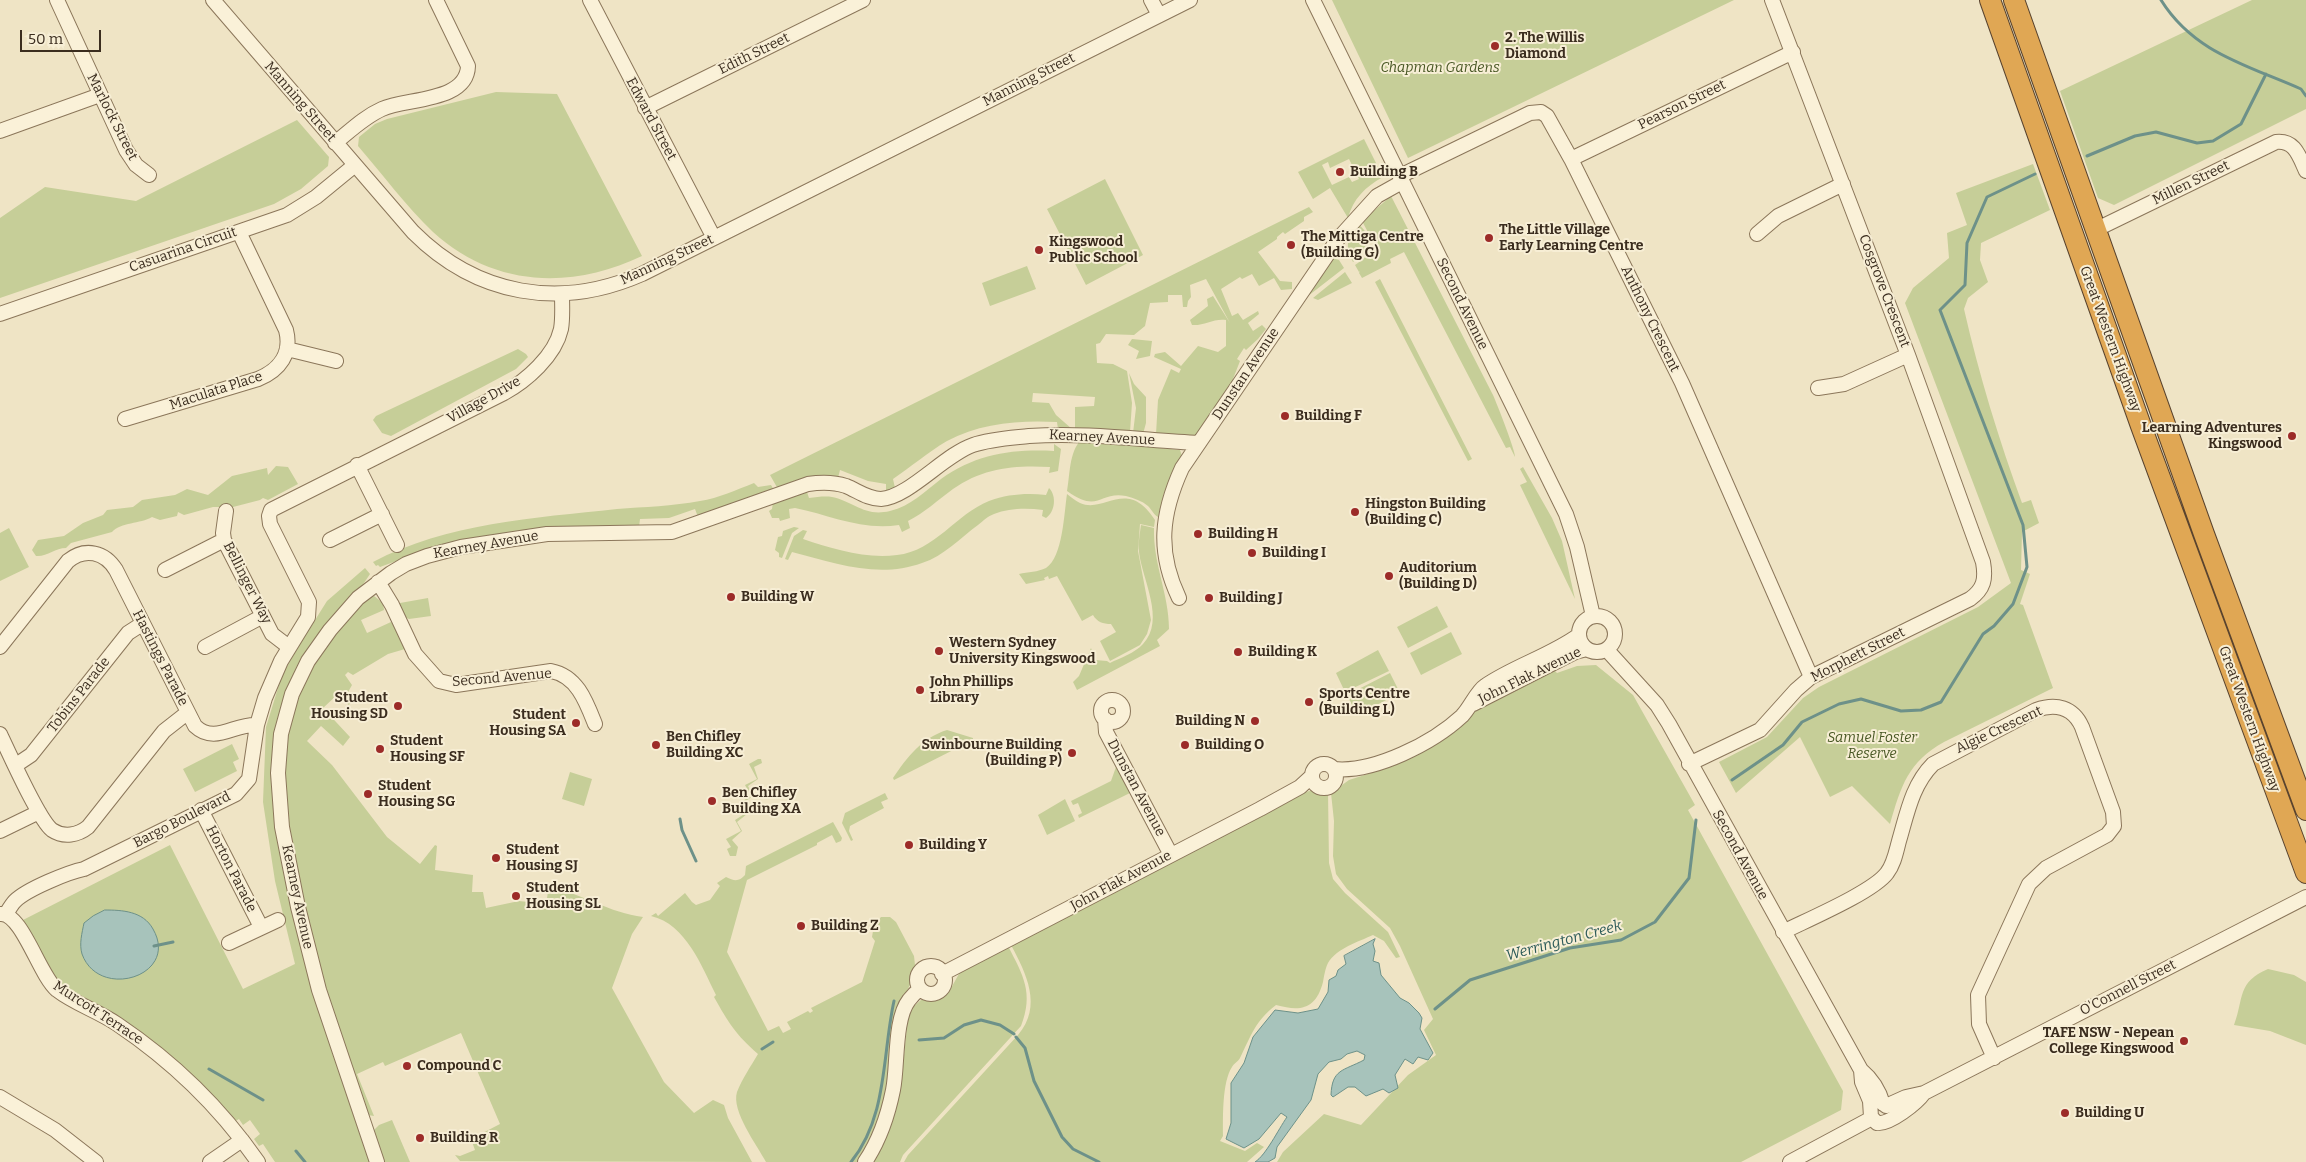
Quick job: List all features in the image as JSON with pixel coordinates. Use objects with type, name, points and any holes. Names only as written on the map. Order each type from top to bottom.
[{"type":"highway","name":"Great Western Highway","points":[[1990,0],[2141,426],[2306,873]]},
{"type":"highway","name":"Great Western Highway","points":[[2014,0],[2306,810]]},
{"type":"street","name":"Marlock Street","points":[[57,0],[129,155],[136,165],[149,175]]},
{"type":"street","name":"Manning Street","points":[[213,0],[418,237],[446,260],[482,280],[502,287],[527,292],[562,294],[590,291],[628,280],[1190,0]]},
{"type":"street","points":[[335,143],[362,121],[380,110],[448,93],[458,88],[464,82],[468,70],[466,61],[436,0]]},
{"type":"street","name":"Edward Street","points":[[590,0],[714,238]]},
{"type":"street","name":"Edith Street","points":[[645,108],[863,0]]},
{"type":"street","points":[[1152,0],[1158,15]]},
{"type":"street","name":"Second Avenue","points":[[1313,0],[1566,514],[1577,547],[1593,616]]},
{"type":"street","name":"Cosgrove Crescent","points":[[1772,0],[1908,355],[1982,562],[1985,574],[1983,585]]},
{"type":"street","name":"Pearson Street","points":[[1571,159],[1792,52]]},
{"type":"street","points":[[0,131],[100,95]]},
{"type":"street","name":"Anthony Crescent","points":[[1401,179],[1534,112],[1541,112],[1547,116],[1571,159],[1682,383],[1811,676]]},
{"type":"street","name":"Millen Street","points":[[2096,230],[2276,142],[2287,142],[2293,146],[2306,171]]},
{"type":"street","name":"Casuarina Circuit","points":[[0,314],[287,215],[298,209],[355,165]]},
{"type":"street","name":"Dunstan Avenue","points":[[1178,598],[1165,556],[1164,520],[1172,489],[1182,468],[1338,239],[1377,196],[1401,179]]},
{"type":"street","points":[[1757,234],[1778,216],[1843,184]]},
{"type":"street","points":[[238,232],[283,321],[288,340],[288,349],[336,361]]},
{"type":"street","name":"Village Drive","points":[[357,465],[504,393],[521,382],[538,365],[559,336],[562,294]]},
{"type":"street","name":"Maculata Place","points":[[125,419],[262,377],[278,366],[288,349]]},
{"type":"street","points":[[1818,388],[1844,384],[1908,355]]},
{"type":"street","name":"Kearney Avenue","points":[[377,1162],[319,990],[302,927],[282,826],[278,773],[283,722],[300,675],[330,630],[351,605],[378,582],[406,564],[461,547],[547,534],[672,532],[808,484],[822,482],[838,484],[871,498],[883,499],[904,490],[959,452],[982,442],[1072,434],[1200,443]]},
{"type":"street","points":[[357,465],[397,545]]},
{"type":"street","name":"Bargo Boulevard","points":[[6,915],[76,878],[84,869],[236,794],[245,786],[251,775],[257,725],[268,688],[289,647],[308,617],[309,604],[270,524],[270,514],[276,507],[357,465]]},
{"type":"street","name":"Bellinger Way","points":[[226,511],[224,540],[274,636],[289,647]]},
{"type":"street","points":[[330,540],[382,514]]},
{"type":"street","points":[[165,570],[224,540]]},
{"type":"street","name":"Hastings Parade","points":[[0,647],[66,563],[78,554],[97,554],[110,561],[198,729],[210,734],[223,733],[246,725],[257,725]]},
{"type":"street","name":"Second Avenue","points":[[378,582],[416,654],[439,682],[456,685],[551,671],[560,672],[565,674],[582,693],[595,724]]},
{"type":"street","name":"Morphett Street","points":[[1690,764],[1760,730],[1811,676],[1967,601],[1979,592],[1983,585]]},
{"type":"street","points":[[1599,615],[1609,620],[1615,629],[1615,641],[1607,650],[1597,652],[1587,649],[1579,635],[1584,621],[1593,616],[1599,615]]},
{"type":"street","points":[[205,647],[263,616]]},
{"type":"street","name":"Tobins Parade","points":[[16,765],[31,755],[128,633],[142,624]]},
{"type":"street","name":"John Flak Avenue","points":[[1335,775],[1381,762],[1411,748],[1452,724],[1473,704],[1485,686],[1564,645],[1579,635]]},
{"type":"street","name":"John Flak Avenue","points":[[1473,704],[1575,652],[1587,649]]},
{"type":"street","name":"Second Avenue","points":[[1607,650],[1663,714],[1861,1070],[1870,1078],[1880,1093],[1878,1110],[1890,1113],[1888,1120]]},
{"type":"street","name":"Algie Crescent","points":[[1783,932],[1864,891],[1882,878],[1894,858],[1911,798],[1923,775],[1933,764],[2036,710],[2053,706],[2067,709],[2076,716],[2082,727],[2113,812],[2114,826],[2108,835],[2046,868],[2029,884],[1978,995],[1978,1024],[1994,1058]]},
{"type":"street","points":[[0,734],[39,812],[48,826],[58,833],[68,835],[82,831],[92,823],[168,726],[188,713]]},
{"type":"street","name":"Dunstan Avenue","points":[[1104,719],[1106,732],[1171,855]]},
{"type":"street","points":[[1322,764],[1329,765],[1335,775],[1329,787],[1315,781],[1314,770],[1322,764]]},
{"type":"street","name":"John Flak Avenue","points":[[942,974],[1300,787],[1315,781]]},
{"type":"street","name":"Horton Parade","points":[[201,810],[261,927]]},
{"type":"street","points":[[0,831],[39,812]]},
{"type":"street","name":"O'Connell Street","points":[[1888,1120],[1912,1105],[1924,1094],[2306,896]]},
{"type":"street","name":"Murcott Terrace","points":[[6,915],[52,985],[62,993],[114,1022],[160,1056],[214,1106],[258,1162]]},
{"type":"street","points":[[229,943],[278,920]]},
{"type":"street","points":[[933,967],[942,974],[944,984],[937,992],[926,993],[920,989],[917,979],[921,970],[933,967]]},
{"type":"street","points":[[865,1162],[879,1135],[890,1103],[896,1077],[903,1013],[909,999],[920,989]]},
{"type":"street","name":"O'Connell Street","points":[[1790,1162],[1878,1110],[1906,1097],[1924,1094]]},
{"type":"street","points":[[0,1098],[55,1130],[96,1162]]},
{"type":"street","points":[[210,1162],[242,1140]]},
{"type":"green space","name":"Chapman Gardens","points":[[1332,0],[1734,0],[1408,158]]},
{"type":"green space","points":[[2252,0],[2306,0],[2306,109],[2114,205],[2098,198],[2060,91]]},
{"type":"green space","points":[[496,92],[557,94],[642,256],[615,267],[588,274],[560,278],[533,277],[507,273],[481,264],[456,250],[433,232],[358,146],[359,137],[375,124],[387,119]]},
{"type":"green space","points":[[297,120],[329,157],[328,166],[301,189],[274,204],[0,298],[0,218],[45,187],[136,201]]},
{"type":"green space","points":[[1364,139],[1383,177],[1361,194],[1353,205],[1348,218],[1330,188],[1313,199],[1298,172]],"holes":[[[1349,159],[1359,179],[1352,182],[1349,177],[1332,185],[1322,165],[1328,162],[1330,168]]]},
{"type":"green space","name":"Samuel Foster Reserve","points":[[2033,164],[2050,210],[1981,243],[1980,260],[1988,282],[1968,298],[1964,309],[1997,431],[2022,503],[2031,500],[2039,523],[2022,532],[2021,570],[2030,574],[2020,604],[2023,605],[2053,688],[1944,742],[1922,758],[1902,787],[1890,824],[1852,786],[1830,797],[1800,737],[1736,793],[1719,762],[1767,737],[1803,698],[1819,687],[1978,607],[2011,583],[1905,303],[1913,288],[1949,258],[1947,233],[1967,225],[1956,193]]},
{"type":"green space","points":[[1105,179],[1143,255],[1086,285],[1047,209]]},
{"type":"green space","points":[[1391,196],[1493,395],[1510,438],[1515,457],[1510,447],[1506,448],[1404,252],[1390,259],[1391,263],[1362,278],[1359,273],[1360,271],[1355,265],[1369,253],[1374,242],[1374,238],[1371,238],[1362,221]]},
{"type":"green space","points":[[1309,207],[1313,212],[1304,217],[1304,221],[1285,234],[1283,232],[1277,239],[1258,252],[1280,281],[1292,282],[1292,289],[1281,290],[1274,278],[1259,286],[1252,274],[1242,279],[1240,277],[1221,289],[1232,316],[1238,313],[1243,320],[1258,311],[1259,314],[1248,323],[1253,331],[1262,325],[1266,329],[1246,350],[1244,348],[1237,359],[1240,361],[1233,379],[1233,385],[1199,434],[1191,436],[1156,434],[1158,400],[1171,369],[1179,373],[1181,369],[1154,357],[1155,354],[1165,352],[1181,366],[1198,346],[1218,352],[1226,346],[1226,320],[1192,325],[1190,320],[1208,306],[1207,299],[1213,296],[1230,323],[1206,279],[1190,285],[1191,297],[1187,307],[1183,307],[1182,295],[1168,295],[1168,302],[1150,303],[1145,326],[1134,335],[1106,334],[1100,343],[1096,344],[1097,363],[1113,364],[1127,371],[1132,403],[1130,432],[1075,428],[1075,407],[1094,406],[1095,397],[1033,393],[1032,402],[1049,403],[1056,415],[1072,429],[1058,429],[1057,422],[1015,422],[973,430],[947,441],[933,450],[893,479],[895,488],[886,491],[886,484],[868,481],[840,470],[838,478],[778,489],[770,475]]},
{"type":"green space","points":[[1359,225],[1367,234],[1368,239],[1362,254],[1353,262],[1348,242],[1351,234]]},
{"type":"green space","points":[[1332,258],[1339,260],[1344,268],[1308,296]]},
{"type":"green space","points":[[1027,266],[1036,289],[990,306],[982,283]]},
{"type":"green space","points":[[1345,272],[1352,283],[1318,300],[1313,298]]},
{"type":"green space","points":[[1380,279],[1472,459],[1468,461],[1375,282]]},
{"type":"green space","points":[[1132,339],[1152,341],[1150,356],[1136,359],[1139,351],[1128,345]]},
{"type":"green space","points":[[518,349],[528,357],[516,369],[391,436],[382,433],[373,420],[376,416]]},
{"type":"green space","points":[[1129,373],[1134,384],[1146,397],[1146,423],[1143,434],[1133,433],[1136,408]]},
{"type":"green space","points":[[1081,440],[1180,450],[1182,456],[1164,493],[1158,517],[1146,504],[1126,496],[1117,495],[1086,501],[1067,491],[1072,457]]},
{"type":"green space","points":[[1054,444],[1061,449],[1058,471],[1049,473],[1050,467],[1024,467],[999,469],[976,476],[953,489],[908,521],[910,528],[902,532],[899,525],[872,526],[859,524],[795,508],[789,509],[790,518],[780,521],[779,518],[772,518],[769,511],[772,509],[773,502],[806,489],[809,498],[832,497],[866,511],[890,511],[911,502],[941,479],[968,464],[1009,452],[1054,451]]},
{"type":"green space","points":[[276,466],[288,467],[298,484],[268,500],[263,498],[233,507],[213,507],[184,515],[178,512],[177,516],[160,520],[152,517],[120,526],[112,532],[71,543],[66,548],[44,555],[36,556],[32,550],[38,540],[64,536],[83,523],[103,515],[107,510],[133,507],[142,500],[175,495],[187,489],[208,495],[232,476],[267,468],[268,475]]},
{"type":"green space","points":[[1523,467],[1552,518],[1562,541],[1575,599],[1520,485],[1527,482],[1520,469]]},
{"type":"green space","points":[[754,483],[758,487],[771,485],[774,490],[698,517],[695,509],[669,518],[640,519],[639,527],[591,526],[551,529],[410,556],[380,567],[376,566],[373,562],[401,549],[461,530],[523,519],[690,503],[721,496]]},
{"type":"green space","points":[[1049,488],[1052,491],[1054,504],[1046,518],[1042,516],[1043,510],[1037,509],[1012,510],[994,514],[938,556],[906,568],[889,570],[857,568],[792,552],[788,560],[785,559],[794,536],[803,530],[807,531],[803,539],[849,552],[885,556],[911,552],[934,540],[966,514],[989,501],[1018,495],[1046,495]]},
{"type":"green space","points":[[1067,494],[1080,503],[1089,505],[1126,499],[1135,501],[1145,507],[1155,520],[1154,527],[1140,524],[1138,551],[1151,620],[1147,634],[1140,645],[1110,661],[1100,641],[1116,632],[1111,624],[1100,622],[1093,615],[1082,621],[1057,576],[1049,579],[1048,576],[1044,578],[1045,580],[1026,584],[1019,574],[1046,568],[1052,562],[1062,534]]},
{"type":"green space","points":[[1141,525],[1154,528],[1154,541],[1167,604],[1169,629],[1157,640],[1160,646],[1077,690],[1073,682],[1079,676],[1091,648],[1095,660],[1110,663],[1136,650],[1150,634],[1153,611],[1139,552]]},
{"type":"green space","points":[[794,527],[799,528],[792,533],[782,558],[779,557],[779,553],[775,550],[778,537],[782,536],[783,531]]},
{"type":"green space","points":[[9,528],[29,567],[0,581],[0,533]]},
{"type":"green space","points":[[365,568],[370,574],[294,676],[275,801],[372,1162],[275,1162],[263,1144],[259,1146],[254,1139],[260,1134],[250,1120],[243,1125],[239,1119],[234,1122],[94,1003],[56,981],[37,950],[23,920],[170,845],[243,989],[295,964],[275,881],[263,802],[266,727],[282,675],[300,644],[327,601]]},
{"type":"green space","points":[[374,596],[383,603],[384,610],[361,620],[367,633],[391,622],[395,625],[405,649],[388,654],[353,675],[348,672],[345,675],[352,685],[347,694],[352,699],[349,705],[337,695],[323,708],[350,737],[343,746],[321,726],[307,741],[332,765],[387,837],[420,864],[435,845],[437,846],[435,870],[473,875],[472,892],[483,892],[486,908],[519,901],[546,904],[549,886],[619,912],[643,917],[632,934],[612,988],[664,1082],[694,1113],[713,1100],[724,1105],[728,1118],[752,1162],[460,1161],[455,1155],[460,1156],[475,1150],[471,1139],[500,1124],[461,1033],[385,1066],[383,1062],[357,1074],[374,1116],[368,1115],[331,1011],[298,886],[283,789],[287,727],[296,695],[321,650],[364,600]]},
{"type":"green space","points":[[428,598],[431,616],[409,619],[403,616],[398,604]]},
{"type":"green space","points":[[1437,606],[1448,627],[1408,648],[1397,627]]},
{"type":"green space","points":[[1451,632],[1462,654],[1421,675],[1410,653]]},
{"type":"green space","points":[[1378,650],[1389,671],[1345,692],[1336,673]]},
{"type":"green space","points":[[1596,665],[1633,695],[1695,805],[1688,810],[1843,1091],[1841,1110],[1741,1162],[1277,1162],[1283,1152],[1324,1114],[1361,1125],[1408,1075],[1436,1055],[1424,1030],[1433,1019],[1400,946],[1390,928],[1347,889],[1336,874],[1333,856],[1334,821],[1331,793],[1349,780],[1393,766],[1393,762],[1476,710],[1553,669],[1557,673],[1577,666]]},
{"type":"green space","points":[[1390,673],[1400,693],[1357,715],[1347,695]]},
{"type":"green space","points":[[947,730],[973,738],[973,740],[894,780],[893,778],[916,749],[938,733]]},
{"type":"green space","points":[[232,744],[239,759],[233,762],[237,771],[195,792],[183,769]]},
{"type":"green space","points":[[761,759],[762,763],[754,767],[758,779],[748,786],[753,796],[743,803],[747,814],[737,822],[742,831],[732,840],[738,847],[736,856],[730,856],[727,849],[731,847],[726,839],[741,831],[735,820],[746,813],[741,802],[751,796],[745,785],[757,779],[749,764]]},
{"type":"green space","points":[[1116,767],[1130,793],[1079,818],[1078,815],[1082,813],[1078,803],[1073,805],[1071,801],[1111,781]]},
{"type":"green space","points":[[570,772],[592,779],[584,806],[562,799]]},
{"type":"green space","points":[[1314,790],[1328,792],[1329,863],[1333,879],[1345,893],[1388,932],[1400,957],[1396,958],[1384,941],[1373,935],[1342,949],[1328,963],[1320,991],[1312,1003],[1300,1008],[1276,1005],[1258,1023],[1226,1082],[1223,1136],[1220,1141],[1245,1151],[1257,1143],[1264,1147],[1247,1162],[904,1162],[908,1155],[1018,1035],[1025,1024],[1030,1013],[1030,990],[1022,967],[1011,945],[1305,792]]},
{"type":"green space","points":[[885,793],[888,799],[881,802],[884,808],[850,826],[849,831],[853,840],[851,841],[842,823],[845,813]]},
{"type":"green space","points":[[1065,799],[1075,821],[1047,835],[1038,815]]},
{"type":"green space","points":[[833,822],[842,838],[841,841],[836,843],[832,835],[817,843],[817,845],[747,880],[727,952],[768,1031],[779,1026],[783,1033],[791,1029],[787,1022],[808,1011],[810,1013],[813,1011],[811,1008],[862,982],[875,941],[872,937],[874,925],[881,917],[890,917],[896,922],[914,956],[915,965],[911,983],[901,1002],[890,1073],[878,1124],[859,1162],[766,1162],[741,1118],[736,1100],[739,1087],[758,1054],[744,1041],[728,1021],[714,997],[716,995],[699,960],[683,937],[674,928],[651,916],[656,913],[658,916],[685,893],[696,905],[710,900],[720,886],[717,883],[726,877],[734,880],[741,879],[745,875],[746,866]]},
{"type":"green space","points":[[1008,946],[1022,975],[1027,994],[1027,1004],[1021,1026],[903,1155],[900,1162],[872,1162],[902,1074],[908,1017],[914,1006],[921,1000],[942,997],[950,990],[960,972]]},
{"type":"green space","points":[[2268,969],[2294,975],[2306,982],[2306,1045],[2270,1031],[2234,1025],[2246,985],[2251,979]]},
{"type":"green space","points":[[392,1120],[410,1162],[384,1162],[373,1131],[379,1125]]},
{"type":"water","points":[[105,910],[132,913],[144,918],[149,923],[158,945],[156,959],[147,970],[134,977],[119,979],[104,977],[91,968],[81,950],[84,923]]},
{"type":"water","points":[[1375,939],[1373,944],[1375,951],[1373,961],[1379,963],[1381,975],[1400,998],[1409,1003],[1419,1013],[1422,1018],[1420,1029],[1433,1053],[1428,1060],[1418,1057],[1413,1064],[1405,1059],[1395,1075],[1398,1088],[1389,1093],[1383,1089],[1366,1096],[1355,1087],[1348,1087],[1333,1097],[1331,1095],[1336,1075],[1364,1060],[1365,1055],[1357,1051],[1347,1054],[1341,1059],[1329,1062],[1318,1074],[1311,1100],[1277,1147],[1275,1158],[1268,1162],[1255,1162],[1268,1148],[1287,1117],[1281,1113],[1259,1139],[1244,1148],[1226,1139],[1231,1123],[1231,1083],[1244,1063],[1253,1037],[1275,1010],[1298,1013],[1318,1009],[1328,992],[1329,980],[1336,976],[1338,970],[1346,964],[1344,956]]},
{"type":"waterway","points":[[2161,0],[2174,18],[2189,33],[2206,45],[2242,64],[2301,89],[2306,96]]},
{"type":"waterway","points":[[2087,156],[2135,136],[2156,132],[2197,143],[2213,141],[2241,124],[2266,74]]},
{"type":"waterway","points":[[1732,780],[1783,745],[1802,722],[1839,704],[1861,699],[1901,711],[1921,710],[1941,702],[1983,634],[1994,626],[2013,604],[2027,567],[2023,525],[1940,310],[1965,285],[1967,243],[1987,197],[2035,174]]},
{"type":"waterway","points":[[680,819],[682,830],[696,861]]},
{"type":"waterway","name":"Werrington Creek","points":[[1435,1009],[1470,980],[1570,948],[1621,940],[1655,922],[1689,878],[1696,820]]},
{"type":"waterway","points":[[154,946],[173,942]]},
{"type":"waterway","points":[[851,1162],[863,1144],[872,1125],[878,1105],[894,1001]]},
{"type":"waterway","points":[[919,1040],[944,1038],[964,1025],[981,1020],[1000,1025],[1014,1034]]},
{"type":"waterway","points":[[1016,1037],[1025,1048],[1034,1081],[1062,1137],[1073,1149],[1099,1162]]},
{"type":"waterway","points":[[762,1049],[773,1042]]},
{"type":"waterway","points":[[209,1069],[263,1100]]},
{"type":"waterway","points":[[296,1151],[305,1162]]},
{"type":"place","name":"2. The Willis Diamond","points":[[1495,46]]},
{"type":"place","name":"Building B","points":[[1340,172]]},
{"type":"place","name":"The Little Village Early Learning Centre","points":[[1489,238]]},
{"type":"place","name":"The Mittiga Centre (Building G)","points":[[1291,245]]},
{"type":"place","name":"Kingswood Public School","points":[[1039,250]]},
{"type":"place","name":"Building F","points":[[1285,416]]},
{"type":"place","name":"Learning Adventures Kingswood","points":[[2292,436]]},
{"type":"place","name":"Hingston Building (Building C)","points":[[1355,512]]},
{"type":"place","name":"Building H","points":[[1198,534]]},
{"type":"place","name":"Building I","points":[[1252,553]]},
{"type":"place","name":"Auditorium (Building D)","points":[[1389,576]]},
{"type":"place","name":"Building W","points":[[731,597]]},
{"type":"place","name":"Building J","points":[[1209,598]]},
{"type":"place","name":"Western Sydney University Kingswood","points":[[939,651]]},
{"type":"place","name":"Building K","points":[[1238,652]]},
{"type":"place","name":"John Phillips Library","points":[[920,690]]},
{"type":"place","name":"Sports Centre (Building L)","points":[[1309,702]]},
{"type":"place","name":"Student Housing SD","points":[[398,706]]},
{"type":"place","name":"Building N","points":[[1255,721]]},
{"type":"place","name":"Student Housing SA","points":[[576,723]]},
{"type":"place","name":"Ben Chifley Building XC","points":[[656,745]]},
{"type":"place","name":"Building O","points":[[1185,745]]},
{"type":"place","name":"Student Housing SF","points":[[380,749]]},
{"type":"place","name":"Swinbourne Building (Building P)","points":[[1072,753]]},
{"type":"place","name":"Student Housing SG","points":[[368,794]]},
{"type":"place","name":"Ben Chifley Building XA","points":[[712,801]]},
{"type":"place","name":"Building Y","points":[[909,845]]},
{"type":"place","name":"Student Housing SJ","points":[[496,858]]},
{"type":"place","name":"Student Housing SL","points":[[516,896]]},
{"type":"place","name":"Building Z","points":[[801,926]]},
{"type":"place","name":"TAFE NSW - Nepean College Kingswood","points":[[2184,1041]]},
{"type":"place","name":"Compound C","points":[[407,1066]]},
{"type":"place","name":"Building U","points":[[2065,1113]]},
{"type":"place","name":"Building R","points":[[420,1138]]}]
